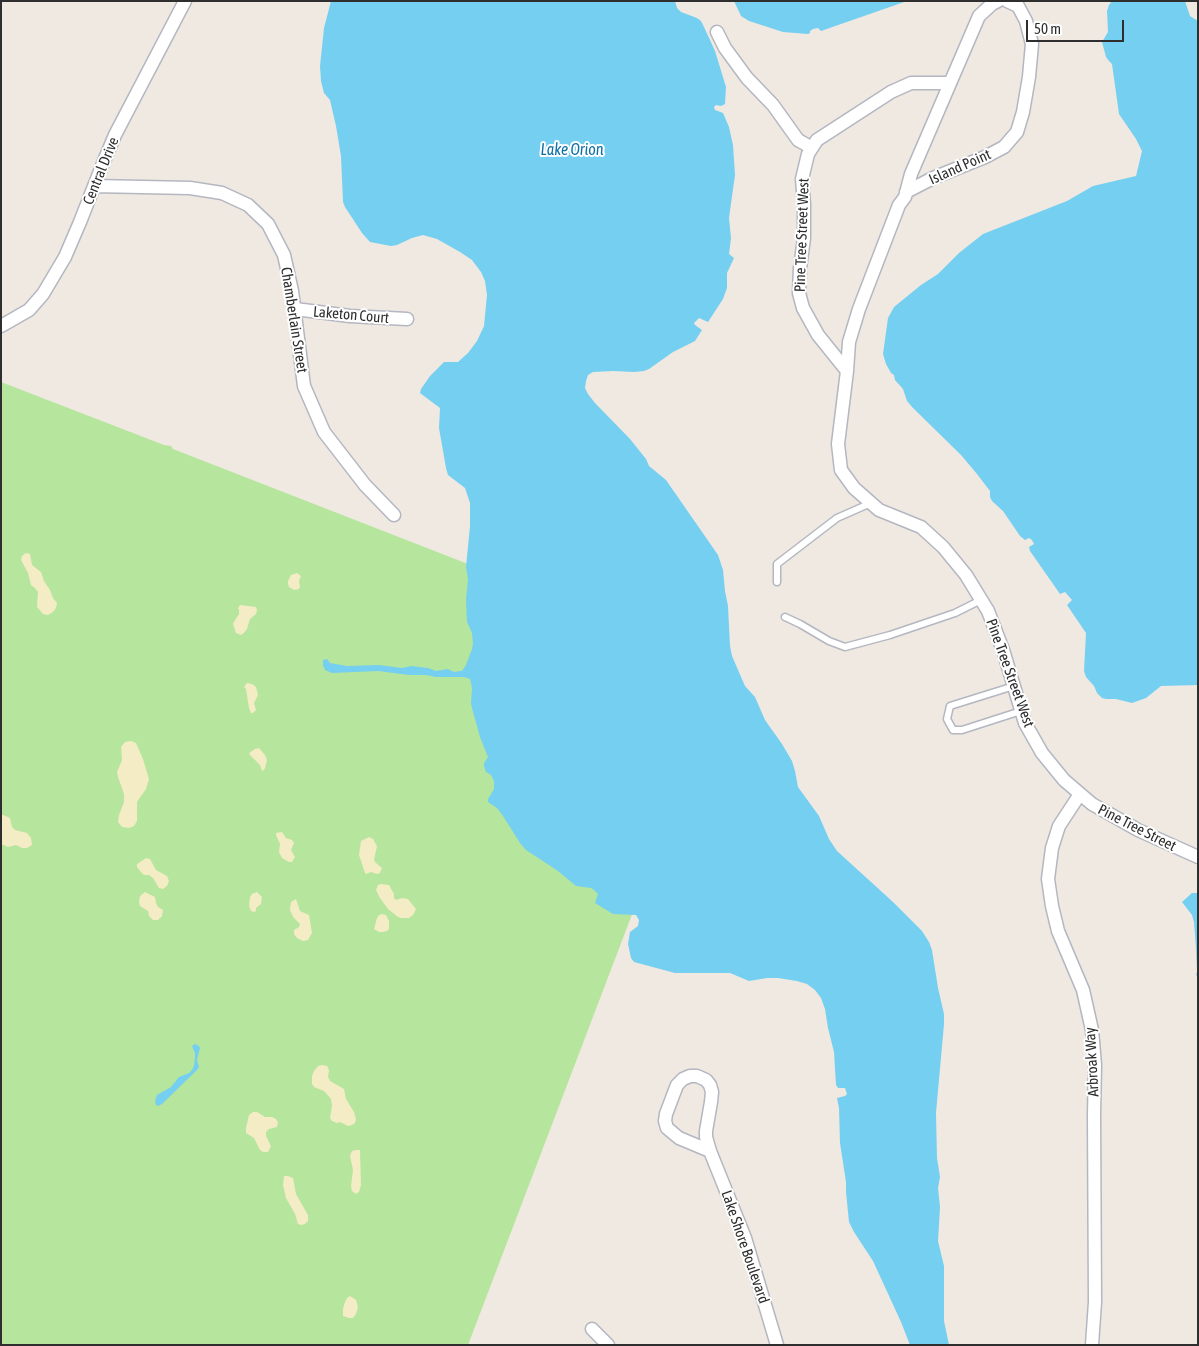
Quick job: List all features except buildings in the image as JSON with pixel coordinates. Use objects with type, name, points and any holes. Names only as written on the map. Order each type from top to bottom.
[{"type":"street","name":"Central Drive","points":[[1,326],[29,310],[43,294],[64,257],[115,136],[184,1]]},
{"type":"street","name":"Island Point","points":[[847,371],[850,342],[858,309],[899,205],[905,197],[910,174],[931,130],[949,83],[979,16],[998,1]]},
{"type":"street","name":"Island Point","points":[[906,192],[933,178],[984,158],[1004,147],[1017,132],[1023,112],[1029,78],[1032,44],[1026,21],[1018,6],[1007,1]]},
{"type":"street","points":[[717,32],[725,48],[747,78],[772,105],[798,140],[812,148]]},
{"type":"street","name":"Pine Tree Street West","points":[[949,83],[911,84],[891,92],[817,140],[808,154],[802,178],[804,238],[799,293],[803,308],[818,334],[847,371],[838,444],[841,470],[854,488],[879,510],[921,527],[944,547],[966,575],[988,611],[1003,650],[1025,723],[1042,753],[1064,780],[1080,794]]},
{"type":"street","name":"Chamberlain Street","points":[[94,186],[190,188],[222,193],[248,205],[268,224],[284,255],[295,309],[304,386],[324,432],[365,484],[394,515]]},
{"type":"street","name":"Laketon Court","points":[[295,309],[350,316],[406,319]]},
{"type":"street","name":"Pine Tree Street","points":[[1080,794],[1092,804],[1138,830],[1198,857]]},
{"type":"street","name":"Arbroak Way","points":[[1080,794],[1059,826],[1052,848],[1048,879],[1058,931],[1082,990],[1092,1030],[1094,1048],[1095,1302],[1092,1345]]},
{"type":"street","name":"Lake Shore Boulevard","points":[[710,1151],[679,1138],[667,1128],[666,1114],[677,1085],[683,1078],[696,1076],[706,1080],[710,1085],[712,1092],[706,1131],[710,1151],[745,1238],[777,1345]]},
{"type":"street","points":[[592,1329],[608,1345]]},
{"type":"lane","points":[[777,582],[777,564],[837,518],[871,503]]},
{"type":"lane","points":[[785,618],[800,624],[829,642],[846,647],[890,635],[955,613],[981,600]]},
{"type":"lane","points":[[1014,686],[950,706],[947,719],[953,730],[962,730],[1021,711]]},
{"type":"green space","points":[[1,382],[164,445],[171,446],[173,449],[727,665],[468,1345],[1,1345]]},
{"type":"sand","points":[[26,553],[30,554],[32,565],[41,572],[57,603],[53,612],[48,615],[43,614],[37,607],[38,592],[31,585],[28,573],[21,560],[22,556]]},
{"type":"sand","points":[[297,573],[301,576],[299,581],[300,587],[294,590],[289,587],[288,581],[291,575]]},
{"type":"sand","points":[[240,605],[256,607],[257,610],[256,614],[250,619],[247,629],[241,635],[236,633],[233,624],[239,614],[238,608]]},
{"type":"sand","points":[[247,683],[256,687],[258,695],[254,703],[256,710],[253,713],[251,713],[249,708],[244,687]]},
{"type":"sand","points":[[131,741],[136,743],[149,779],[146,789],[137,802],[137,821],[134,826],[129,828],[122,827],[118,822],[124,802],[124,794],[117,772],[122,760],[121,747],[125,742]]},
{"type":"sand","points":[[259,748],[267,760],[262,771],[260,765],[249,753]]},
{"type":"sand","points":[[1,814],[10,818],[12,827],[15,830],[27,833],[31,838],[32,845],[22,848],[16,845],[8,847],[1,844]]},
{"type":"sand","points":[[282,832],[286,838],[294,843],[291,850],[295,857],[292,862],[282,858],[279,852],[280,844],[276,833]]},
{"type":"sand","points":[[369,837],[373,839],[377,846],[374,860],[382,868],[380,873],[377,874],[365,873],[359,855],[361,841]]},
{"type":"sand","points":[[146,858],[150,859],[156,870],[167,876],[169,881],[163,889],[159,888],[153,878],[149,875],[144,875],[137,867],[137,864]]},
{"type":"sand","points":[[378,885],[389,885],[396,900],[408,899],[416,909],[413,915],[409,918],[401,918],[388,909],[376,890]]},
{"type":"sand","points":[[145,892],[155,897],[158,907],[163,910],[162,916],[158,920],[153,920],[149,916],[148,911],[140,906],[140,896]]},
{"type":"sand","points":[[257,892],[262,897],[261,904],[254,912],[251,911],[249,906],[250,897]]},
{"type":"sand","points":[[296,899],[300,911],[309,915],[312,933],[308,940],[303,941],[294,934],[294,930],[300,924],[293,917],[290,910],[291,902]]},
{"type":"sand","points":[[382,914],[386,915],[389,921],[389,929],[379,932],[374,929],[377,918]]},
{"type":"sand","points":[[318,1066],[327,1066],[329,1070],[328,1077],[330,1081],[344,1089],[346,1099],[356,1119],[352,1125],[348,1126],[332,1121],[330,1118],[331,1099],[324,1091],[314,1087],[312,1084],[314,1071]]},
{"type":"sand","points":[[257,1112],[265,1117],[272,1117],[278,1122],[277,1127],[266,1132],[271,1146],[268,1152],[260,1150],[254,1138],[246,1133],[249,1115]]},
{"type":"sand","points":[[360,1150],[361,1185],[359,1192],[356,1194],[352,1191],[351,1186],[353,1170],[350,1156],[352,1151]]},
{"type":"sand","points":[[284,1176],[293,1178],[296,1194],[308,1215],[308,1221],[305,1224],[298,1224],[286,1198],[283,1185]]},
{"type":"sand","points":[[350,1296],[356,1300],[358,1307],[353,1318],[343,1316],[345,1302]]},
{"type":"water","name":"Lake Orion","points":[[331,1],[675,1],[677,8],[681,12],[697,18],[704,27],[715,51],[726,87],[725,104],[714,107],[715,110],[723,113],[729,127],[733,145],[735,175],[729,218],[731,238],[729,254],[734,258],[727,273],[727,288],[723,299],[708,322],[699,318],[694,323],[702,330],[695,341],[673,352],[644,371],[593,372],[588,375],[585,388],[595,403],[630,439],[646,459],[649,466],[666,480],[718,555],[723,570],[728,606],[732,656],[745,686],[755,697],[765,720],[792,761],[798,787],[819,816],[829,839],[837,851],[922,931],[929,942],[944,1014],[936,1113],[937,1158],[940,1177],[938,1188],[940,1207],[938,1241],[944,1266],[944,1321],[949,1345],[910,1345],[873,1261],[849,1222],[837,1098],[847,1094],[845,1088],[838,1088],[836,1085],[834,1052],[825,1009],[821,998],[815,990],[807,984],[778,978],[749,981],[730,973],[675,973],[634,962],[631,958],[628,944],[630,932],[638,926],[639,920],[636,915],[613,914],[595,903],[598,894],[594,890],[576,886],[558,871],[526,850],[497,808],[488,802],[494,789],[494,781],[491,775],[486,772],[484,766],[488,757],[472,708],[470,679],[378,671],[332,673],[325,670],[323,660],[327,659],[330,663],[347,666],[379,665],[402,668],[411,666],[436,671],[448,669],[454,672],[462,671],[466,665],[473,643],[472,633],[467,622],[466,600],[470,503],[465,488],[448,475],[439,428],[440,408],[420,393],[430,376],[444,362],[458,362],[477,341],[484,326],[487,295],[485,281],[481,272],[472,260],[460,252],[437,239],[423,235],[391,246],[370,242],[345,207],[343,202],[341,156],[336,126],[330,100],[324,93],[321,81],[320,66],[324,28]]},
{"type":"water","points":[[734,1],[907,1],[821,31],[818,28],[813,29],[808,34],[783,32],[749,21],[741,16]]},
{"type":"water","points":[[1112,1],[1185,1],[1190,16],[1198,21],[1198,685],[1161,686],[1146,698],[1132,703],[1102,698],[1097,693],[1084,671],[1086,633],[1067,605],[1072,600],[1065,592],[1060,594],[1030,551],[1029,547],[1034,544],[1032,540],[1029,538],[1025,540],[1020,536],[1003,511],[992,501],[990,491],[977,474],[961,455],[907,401],[903,389],[891,373],[883,354],[888,318],[894,307],[938,274],[959,253],[983,234],[1067,201],[1093,186],[1136,176],[1142,151],[1119,114],[1112,64],[1106,57],[1102,42],[1108,32],[1107,11]]},
{"type":"water","points":[[1192,893],[1198,893],[1198,977],[1196,975],[1194,922],[1192,915],[1182,902]]},
{"type":"water","points":[[195,1044],[200,1048],[197,1060],[199,1067],[162,1104],[156,1105],[157,1095],[171,1087],[179,1077],[192,1070],[195,1053],[192,1046]]}]
